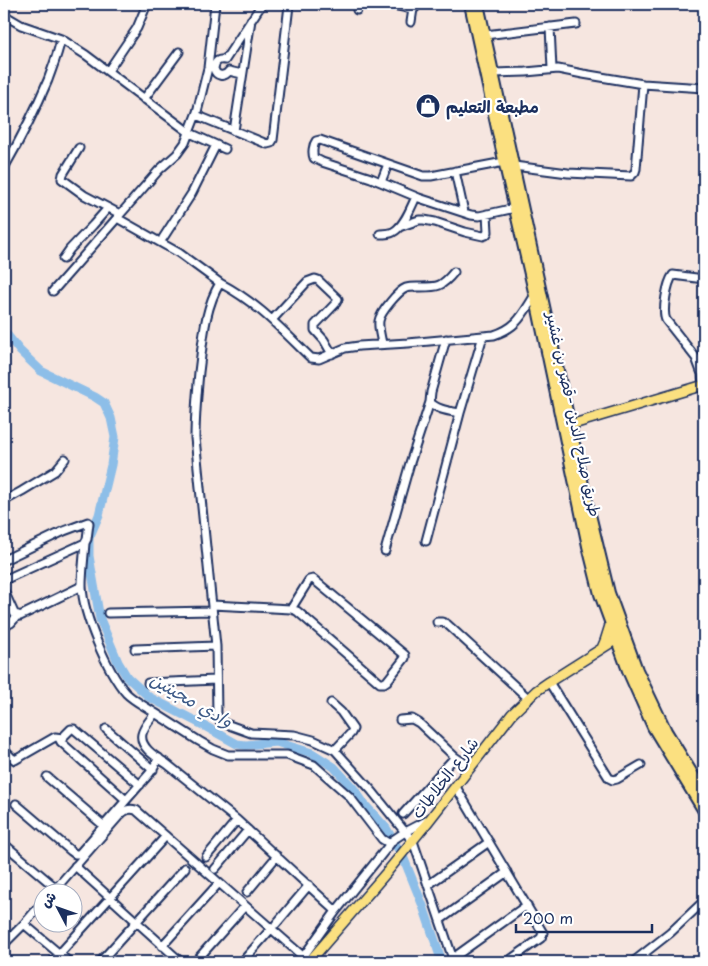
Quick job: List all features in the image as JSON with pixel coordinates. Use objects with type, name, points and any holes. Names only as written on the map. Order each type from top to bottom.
[{"type":"highway","name":"طريق صلاح الدين -قصر بن غشير","points":[[470,4],[509,164],[515,208],[588,546],[605,593],[611,622],[620,637],[622,656],[635,688],[653,726],[704,812]]},
{"type":"highway","points":[[478,4],[494,72],[509,164],[570,425],[605,593],[620,637],[666,731],[704,793]]},
{"type":"main road","points":[[570,425],[704,385]]},
{"type":"main road","points":[[601,649],[606,641],[611,622]]},
{"type":"main road","name":"شارع الخلاطات","points":[[307,961],[391,868],[512,714],[549,682],[620,637]]},
{"type":"main road","points":[[601,649],[611,648],[622,656]]},
{"type":"street","points":[[108,71],[137,28],[147,4]]},
{"type":"street","points":[[52,290],[159,170],[182,149],[190,133],[211,68],[215,4]]},
{"type":"street","points":[[225,60],[262,4]]},
{"type":"street","points":[[196,116],[271,144],[273,140],[288,4]]},
{"type":"street","points":[[388,4],[415,6],[411,22]]},
{"type":"street","points":[[4,15],[21,25],[61,39],[108,71],[190,133],[225,149]]},
{"type":"street","points":[[234,131],[251,20]]},
{"type":"street","points":[[485,35],[576,24]]},
{"type":"street","points":[[550,27],[552,69]]},
{"type":"street","points":[[4,168],[40,99],[56,60],[61,39]]},
{"type":"street","points":[[144,99],[179,52]]},
{"type":"street","points":[[221,59],[230,64],[226,75],[220,76],[211,68],[221,59]]},
{"type":"street","points":[[494,72],[526,72],[558,68],[643,84],[704,88]]},
{"type":"street","points":[[229,71],[242,74]]},
{"type":"street","points":[[515,208],[479,216],[464,212],[315,159],[313,154],[314,143],[320,140],[423,176],[509,164],[568,173],[631,176],[636,169],[643,84]]},
{"type":"street","points":[[163,238],[192,193],[216,145]]},
{"type":"street","points":[[79,148],[63,174],[62,179],[84,195],[179,253],[220,283],[243,296],[272,320],[311,358],[320,359],[345,348],[359,346],[494,335],[512,327],[535,295]]},
{"type":"street","points":[[381,182],[388,164]]},
{"type":"street","points":[[455,171],[464,212]]},
{"type":"street","points":[[380,234],[393,232],[399,227],[407,217],[416,196]]},
{"type":"street","points":[[63,259],[108,208]]},
{"type":"street","points":[[399,227],[424,220],[483,236],[488,232],[487,214]]},
{"type":"street","points":[[98,220],[108,228]]},
{"type":"street","points":[[382,344],[379,321],[398,294],[411,287],[440,286],[454,272]]},
{"type":"street","points":[[704,279],[673,275],[670,281],[664,313],[666,320],[696,358],[704,385]]},
{"type":"street","points":[[272,320],[306,282],[318,280],[338,298],[336,303],[315,325],[315,330],[324,340],[332,354]]},
{"type":"street","points":[[220,283],[208,311],[202,344],[195,417],[196,446],[216,646],[217,716],[221,721],[251,733],[294,735],[313,740],[335,750],[413,841],[453,960],[527,905]]},
{"type":"street","points":[[426,541],[460,413],[483,336]]},
{"type":"street","points":[[385,551],[410,463],[430,402],[446,340]]},
{"type":"street","points":[[430,402],[432,405],[460,413]]},
{"type":"street","points":[[4,501],[55,471],[65,459]]},
{"type":"street","points":[[4,560],[64,531],[88,522],[90,523],[85,543],[82,586],[86,612],[100,648],[113,674],[123,688],[134,699],[213,749],[228,755],[287,755],[314,765],[349,796],[382,839],[390,844]]},
{"type":"street","points":[[4,580],[85,543]]},
{"type":"street","points":[[108,613],[212,608],[291,609],[299,612],[380,683],[384,684],[387,681],[405,658],[405,655],[313,579],[309,580],[291,609]]},
{"type":"street","points":[[4,626],[11,623],[18,616],[82,586]]},
{"type":"street","points":[[4,591],[14,613],[18,616]]},
{"type":"street","points":[[437,622],[447,624],[529,698]]},
{"type":"street","points":[[135,649],[216,646]]},
{"type":"street","points":[[148,683],[216,680]]},
{"type":"street","points":[[549,682],[608,778],[613,780],[641,765]]},
{"type":"street","points":[[331,704],[341,712],[352,729],[351,733],[335,750]]},
{"type":"street","points":[[155,712],[144,729],[142,739],[146,747],[215,801],[336,911]]},
{"type":"street","points":[[400,720],[412,719],[419,723],[455,757],[470,767]]},
{"type":"street","points":[[126,800],[60,740],[71,729],[74,729],[140,784]]},
{"type":"street","points":[[106,729],[153,770]]},
{"type":"street","points":[[4,750],[15,760],[52,738],[58,736],[63,738]]},
{"type":"street","points":[[403,814],[455,757]]},
{"type":"street","points":[[16,804],[75,854],[79,854],[153,770],[158,758]]},
{"type":"street","points":[[47,777],[103,826]]},
{"type":"street","points":[[456,787],[544,933],[543,936],[507,962]]},
{"type":"street","points":[[59,884],[120,815],[128,809],[136,810],[245,906],[274,926],[307,961],[336,911],[393,840],[431,819]]},
{"type":"street","points":[[206,857],[237,820]]},
{"type":"street","points":[[215,869],[248,830]]},
{"type":"street","points":[[52,962],[166,836]]},
{"type":"street","points":[[428,885],[489,842]]},
{"type":"street","points":[[4,844],[46,884]]},
{"type":"street","points":[[247,892],[277,856]]},
{"type":"street","points":[[76,866],[181,962]]},
{"type":"street","points":[[100,962],[185,868]]},
{"type":"street","points":[[440,920],[507,872]]},
{"type":"street","points":[[162,946],[219,883]]},
{"type":"street","points":[[242,962],[309,885]]},
{"type":"street","points":[[633,962],[670,933],[704,901]]},
{"type":"street","points":[[195,962],[245,906]]},
{"type":"street","points":[[4,944],[32,915]]},
{"type":"street","points":[[24,924],[69,962]]},
{"type":"street","points":[[644,954],[651,962]]},
{"type":"waterway","name":"وادي مجينين","points":[[4,331],[20,351],[41,371],[104,403],[111,418],[115,437],[111,465],[99,515],[89,538],[89,556],[100,619],[118,662],[127,677],[149,697],[237,744],[276,742],[312,753],[334,767],[386,828],[404,859],[423,906],[442,962]]},
{"type":"place","name":"مطبعة التعليم","points":[[428,106]]}]
